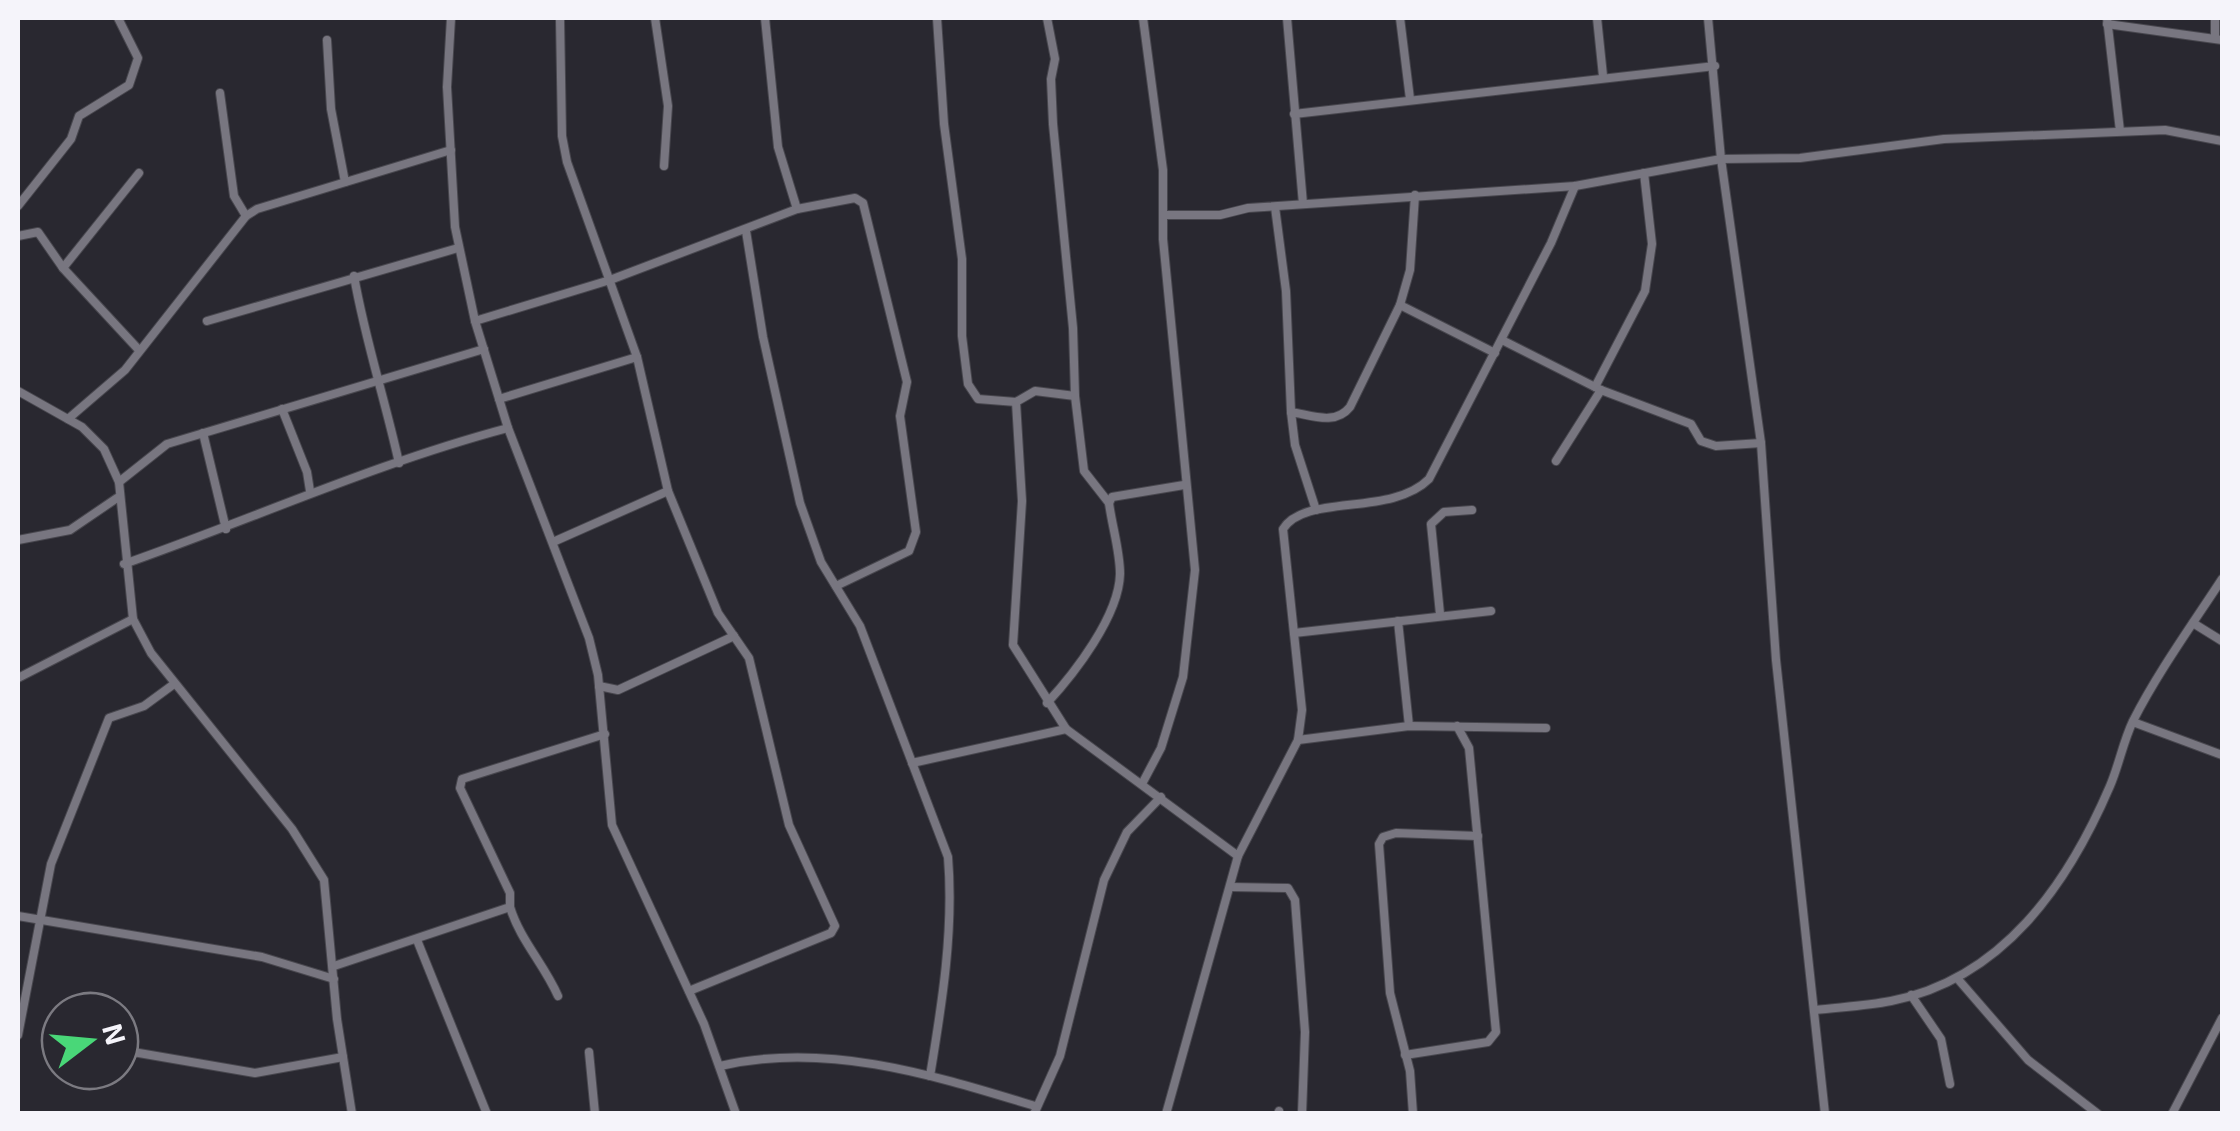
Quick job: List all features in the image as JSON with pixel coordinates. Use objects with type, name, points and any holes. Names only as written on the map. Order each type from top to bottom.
[{"type":"street","points":[[18,206],[70,139],[79,116],[129,84],[138,58],[118,18]]},
{"type":"street","points":[[450,18],[447,87],[458,248],[475,320],[508,428],[589,638],[605,734],[612,825],[690,991],[736,1114]]},
{"type":"street","points":[[560,18],[562,136],[637,357],[668,491],[692,558],[718,613],[750,658],[789,825],[835,926],[831,933],[690,991]]},
{"type":"street","points":[[655,18],[668,106],[664,166]]},
{"type":"street","points":[[766,18],[778,147],[797,209]]},
{"type":"street","points":[[937,18],[944,124],[962,259],[962,336],[968,384],[978,400],[1016,402],[1035,391],[1075,396]]},
{"type":"street","points":[[1047,703],[1080,669],[1116,598],[1120,574],[1109,503],[1084,471],[1053,124],[1051,79],[1056,59],[1048,18]]},
{"type":"street","points":[[1143,18],[1164,170],[1184,485],[1194,546],[1194,605],[1184,677],[1162,748],[1143,782]]},
{"type":"street","points":[[1287,18],[1303,204]]},
{"type":"street","points":[[1400,18],[1410,99]]},
{"type":"street","points":[[1597,18],[1603,76]]},
{"type":"street","points":[[1708,18],[1721,159],[1761,443],[1776,660],[1826,1114]]},
{"type":"street","points":[[2120,131],[2107,21],[2218,39],[2215,18]]},
{"type":"street","points":[[327,40],[331,110],[345,182]]},
{"type":"street","points":[[1294,114],[1714,66]]},
{"type":"street","points":[[220,93],[234,196],[246,216]]},
{"type":"street","points":[[1164,215],[1220,215],[1303,204],[1574,186],[1721,159],[1800,158],[1944,139],[2165,130],[2222,141]]},
{"type":"street","points":[[68,419],[125,370],[246,216],[451,150]]},
{"type":"street","points":[[64,268],[139,173]]},
{"type":"street","points":[[1556,461],[1598,388],[1644,292],[1652,244],[1644,173]]},
{"type":"street","points":[[1166,1114],[1238,856],[1298,740],[1302,710],[1284,528],[1296,514],[1397,499],[1420,488],[1437,467],[1502,340],[1574,186]]},
{"type":"street","points":[[1290,412],[1329,418],[1345,413],[1400,305],[1410,270],[1415,195]]},
{"type":"street","points":[[475,320],[610,280],[797,209],[855,198],[863,203],[907,382],[900,416],[916,532],[913,545],[836,586]]},
{"type":"street","points":[[1274,207],[1286,291],[1290,412],[1295,445],[1316,510]]},
{"type":"street","points":[[746,231],[763,337],[800,504],[821,562],[860,626],[948,857],[950,889],[942,1002],[930,1076]]},
{"type":"street","points":[[18,236],[38,232],[64,268],[138,349]]},
{"type":"street","points":[[207,321],[458,248]]},
{"type":"street","points":[[354,276],[366,346],[382,383],[400,462]]},
{"type":"street","points":[[1400,305],[1495,352]]},
{"type":"street","points":[[1502,340],[1598,388],[1691,424],[1701,440],[1716,446],[1761,443]]},
{"type":"street","points":[[119,482],[167,444],[382,383],[484,349]]},
{"type":"street","points":[[499,398],[637,357]]},
{"type":"street","points":[[18,391],[68,419],[104,449],[119,482],[124,564],[134,619],[151,653],[292,829],[324,880],[342,1057],[352,1114]]},
{"type":"street","points":[[1016,402],[1022,502],[1013,645],[1066,729],[1143,782],[1238,856]]},
{"type":"street","points":[[282,409],[307,472],[310,491]]},
{"type":"street","points":[[124,564],[226,528],[310,491],[508,428]]},
{"type":"street","points":[[202,432],[226,528]]},
{"type":"street","points":[[1109,503],[1120,494],[1184,485]]},
{"type":"street","points":[[552,542],[668,491]]},
{"type":"street","points":[[18,540],[70,530],[117,498]]},
{"type":"street","points":[[1440,614],[1431,524],[1444,512],[1472,510]]},
{"type":"street","points":[[1815,1010],[1911,996],[1957,978],[1988,959],[2034,918],[2056,889],[2110,786],[2133,722],[2222,579]]},
{"type":"street","points":[[1294,633],[1491,611]]},
{"type":"street","points":[[18,678],[134,619]]},
{"type":"street","points":[[1398,621],[1409,726]]},
{"type":"street","points":[[2193,623],[2222,640]]},
{"type":"street","points":[[599,686],[618,690],[734,636]]},
{"type":"street","points":[[18,1035],[64,827],[109,718],[144,706],[174,684]]},
{"type":"street","points":[[2133,722],[2222,755]]},
{"type":"street","points":[[1298,740],[1409,726],[1546,728]]},
{"type":"street","points":[[1405,1055],[1488,1042],[1495,1037],[1469,748],[1456,726]]},
{"type":"street","points":[[912,762],[1066,729]]},
{"type":"street","points":[[558,996],[545,966],[525,943],[510,906],[510,893],[460,788],[462,779],[605,734]]},
{"type":"street","points":[[720,1066],[788,1056],[867,1063],[930,1076],[1034,1110],[1060,1056],[1072,990],[1109,866],[1127,832],[1160,797]]},
{"type":"street","points":[[1413,1114],[1405,1055],[1390,993],[1379,844],[1383,837],[1396,833],[1478,836]]},
{"type":"street","points":[[1230,886],[1288,888],[1295,900],[1305,1032],[1302,1114]]},
{"type":"street","points":[[334,966],[510,906]]},
{"type":"street","points":[[18,916],[262,957],[334,979]]},
{"type":"street","points":[[417,940],[487,1114]]},
{"type":"street","points":[[1957,978],[2028,1060],[2098,1114]]},
{"type":"street","points":[[1911,996],[1941,1039],[1950,1084]]},
{"type":"street","points":[[2172,1114],[2220,1029],[2222,1018]]},
{"type":"street","points":[[589,1052],[594,1114]]},
{"type":"street","points":[[140,1053],[255,1073],[342,1057]]}]
